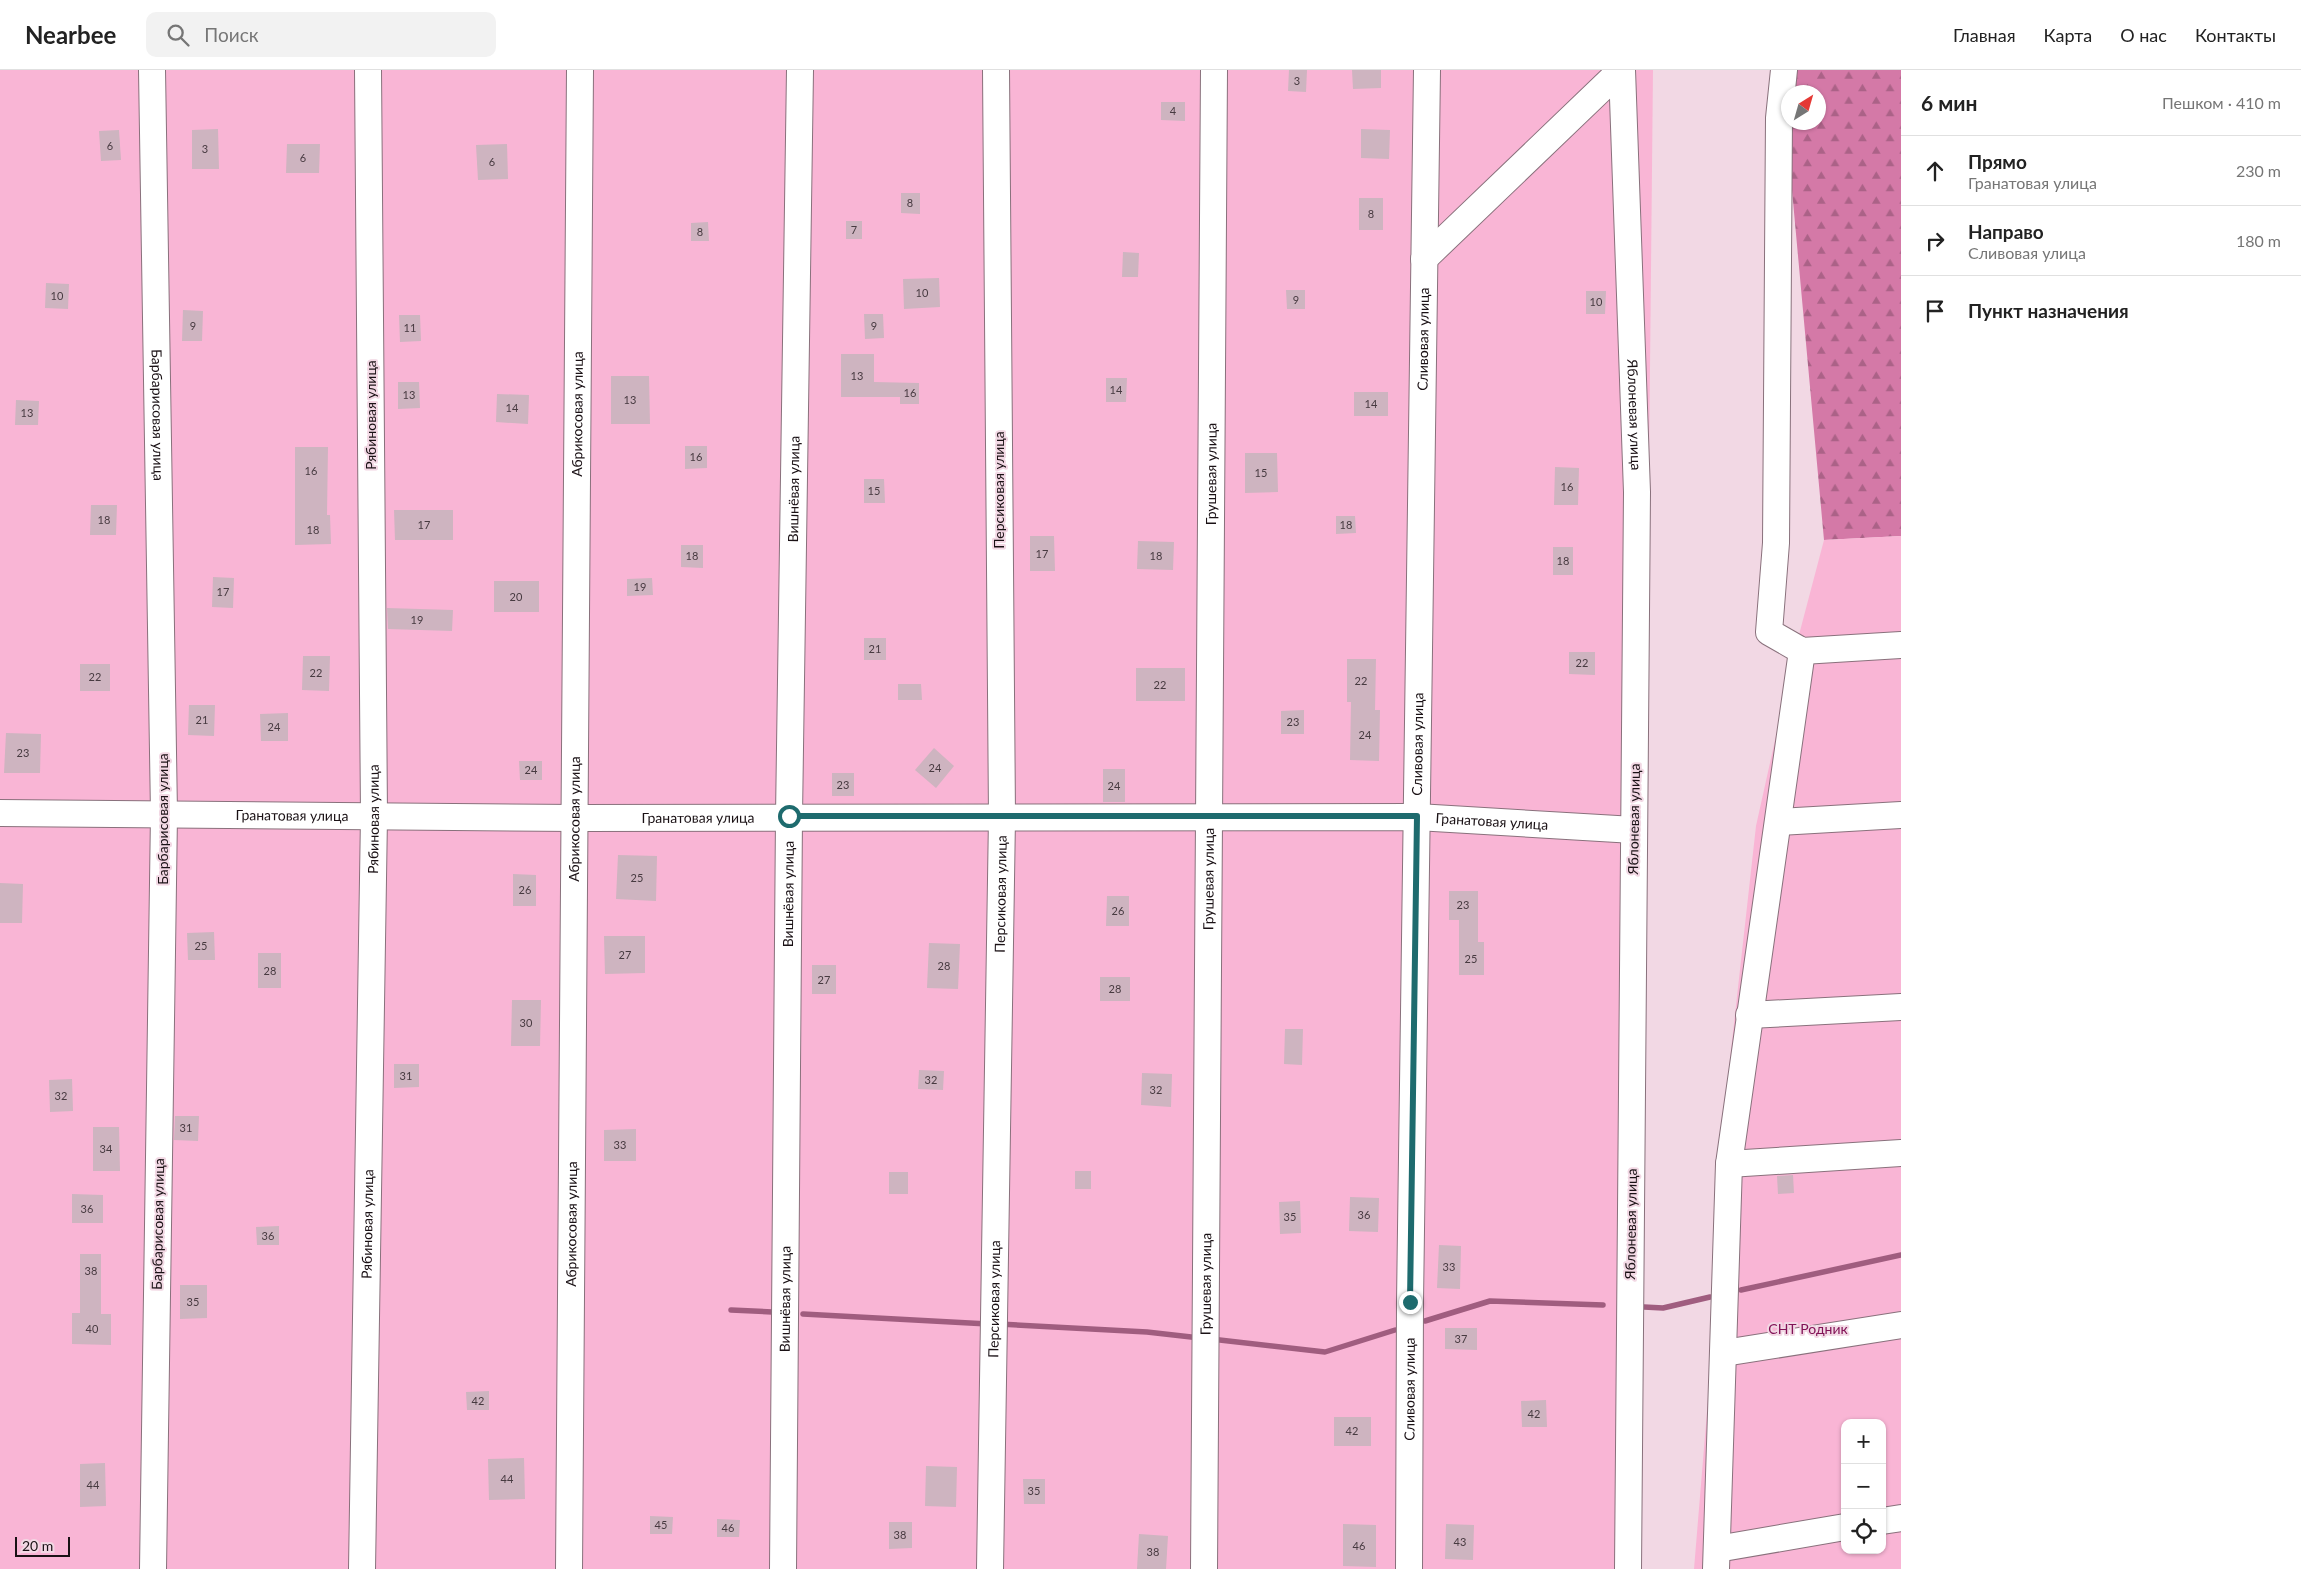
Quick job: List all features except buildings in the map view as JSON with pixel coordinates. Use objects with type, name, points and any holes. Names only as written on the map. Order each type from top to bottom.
[{"type":"street","name":"Барбарисовая улица","points":[[152,70],[164,814],[153,1569]]},
{"type":"street","name":"Рябиновая улица","points":[[362,1569],[374,816],[368,70]]},
{"type":"street","name":"Абрикосовая улица","points":[[569,1569],[580,70]]},
{"type":"street","name":"Вишнёвая улица","points":[[783,1569],[789,816],[800,70]]},
{"type":"street","name":"Персиковая улица","points":[[990,1569],[1002,817],[996,70]]},
{"type":"street","name":"Грушевая улица","points":[[1204,1569],[1214,70]]},
{"type":"street","name":"Сливовая улица","points":[[1409,1569],[1427,70]]},
{"type":"street","points":[[1424,258],[1621,70]]},
{"type":"street","name":"Яблоневая улица","points":[[1621,70],[1638,492],[1628,1569]]},
{"type":"street","points":[[1784,70],[1779,118],[1776,543],[1769,632],[1802,651],[1901,644]]},
{"type":"street","points":[[1802,651],[1729,1164],[1716,1559],[1841,1528]]},
{"type":"street","name":"Гранатовая улица","points":[[0,813],[576,818],[1417,816],[1634,830]]},
{"type":"street","points":[[1779,822],[1901,815]]},
{"type":"street","points":[[1749,1015],[1901,1007]]},
{"type":"street","points":[[1729,1164],[1901,1153]]},
{"type":"street","points":[[1724,1353],[1901,1325]]},
{"type":"street","points":[[1886,1520],[1901,1518]]},
{"type":"green space","points":[[0,70],[1653,70],[1638,1569],[0,1569]]},
{"type":"green space","points":[[1781,70],[1901,70],[1901,536],[1824,540],[1786,130],[1826,130],[1826,85],[1782,85]]},
{"type":"green space","name":"СНТ Родник","points":[[1901,536],[1901,1569],[1694,1569],[1715,1315],[1719,1158],[1756,826],[1795,650],[1824,540]]},
{"type":"waterway","points":[[1741,1290],[1901,1255]]},
{"type":"waterway","points":[[1644,1307],[1663,1308],[1710,1297]]},
{"type":"waterway","points":[[1425,1321],[1490,1301],[1603,1305]]},
{"type":"waterway","points":[[731,1310],[772,1312]]},
{"type":"waterway","points":[[803,1314],[988,1324]]},
{"type":"waterway","points":[[999,1324],[1147,1332],[1200,1338]]},
{"type":"waterway","points":[[1211,1339],[1325,1352],[1395,1330]]},
{"type":"route","points":[[789,816],[1417,816],[1410,1302]]}]
